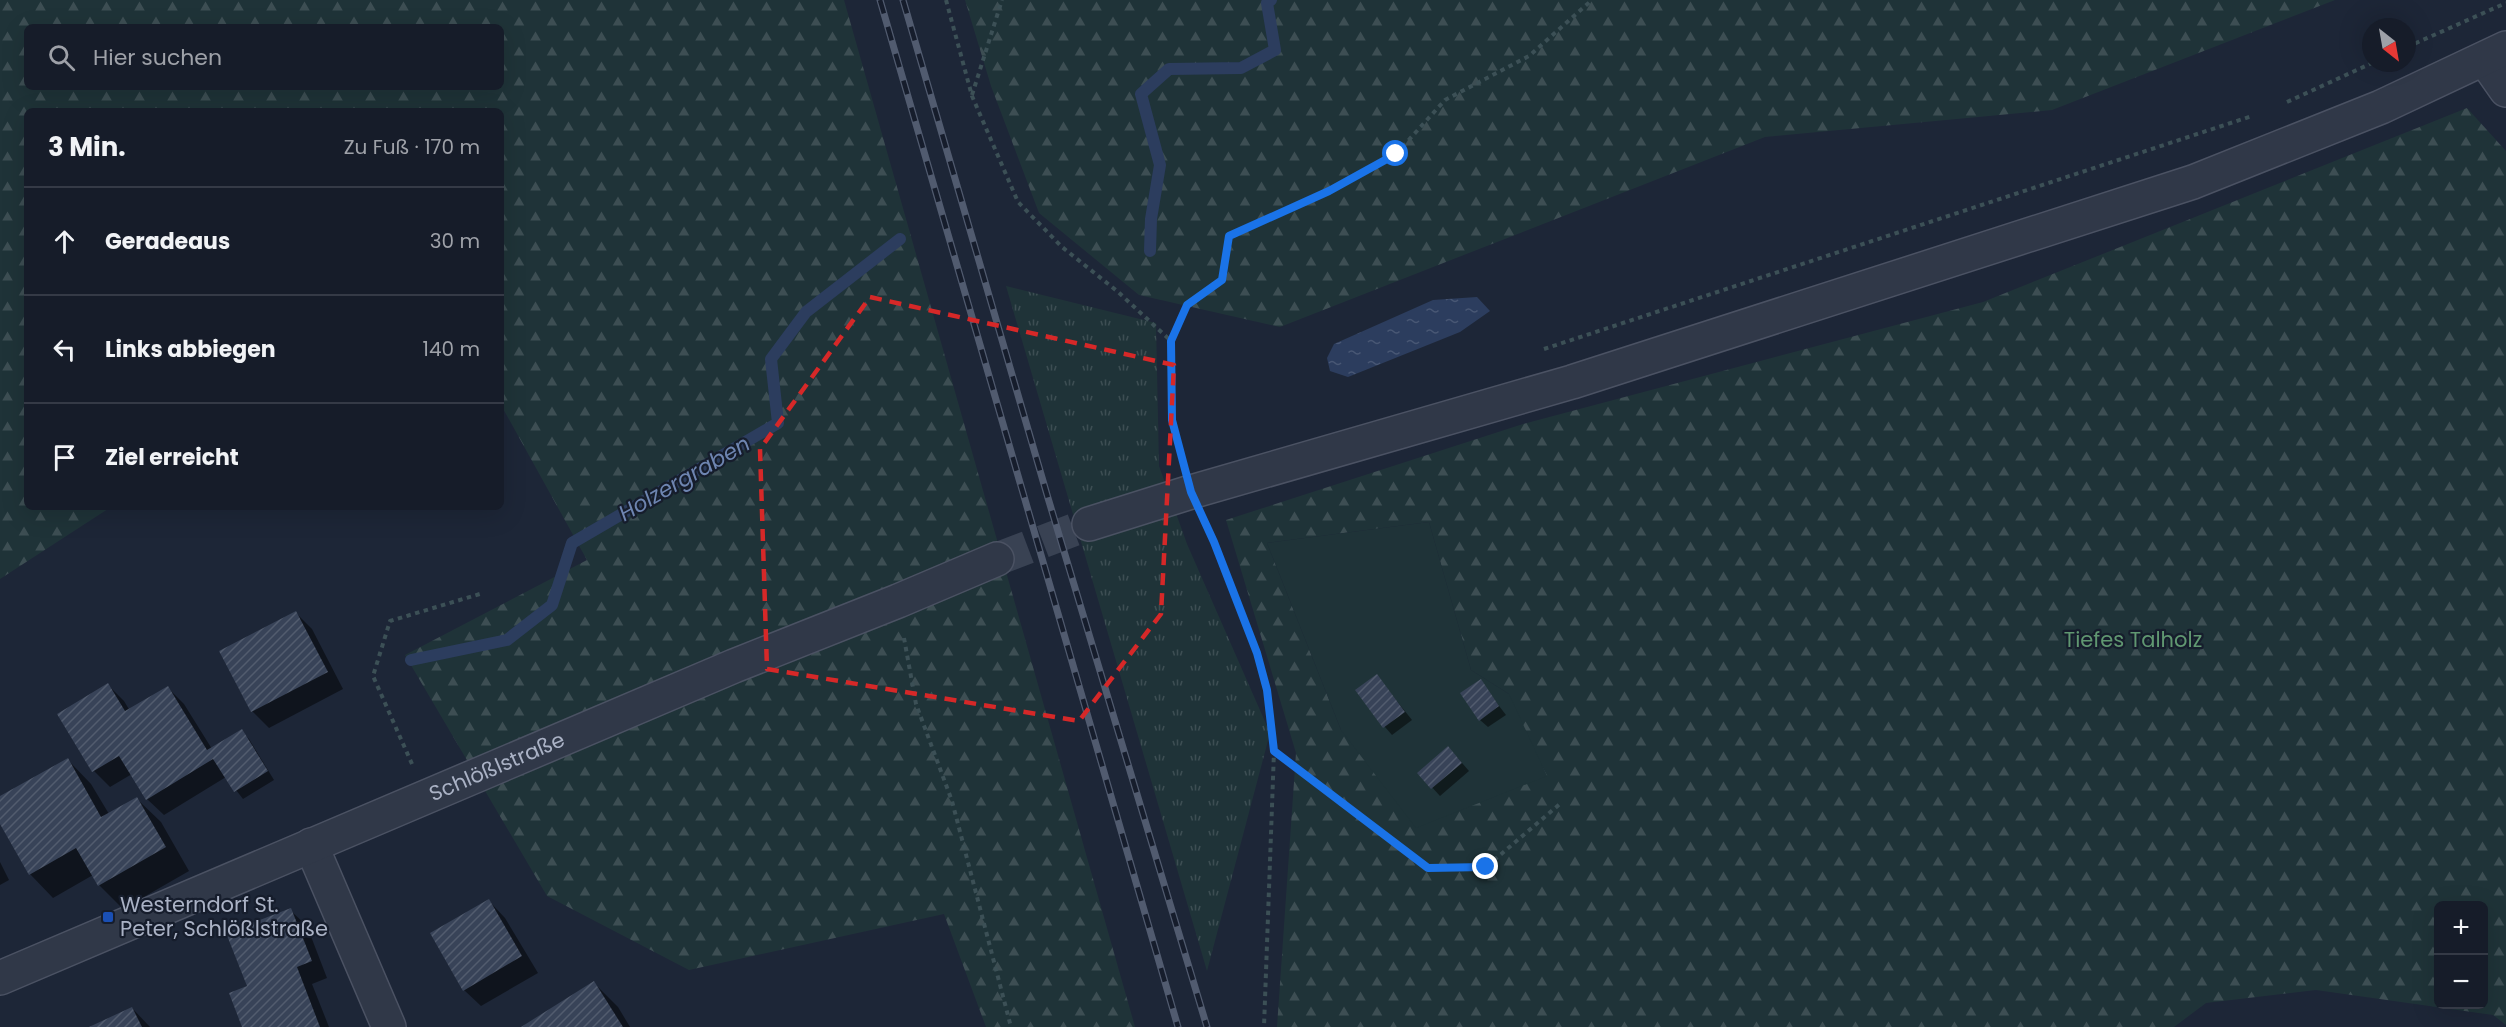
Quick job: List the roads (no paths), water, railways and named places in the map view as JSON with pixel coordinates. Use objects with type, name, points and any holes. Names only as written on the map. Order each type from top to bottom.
[{"type":"street","points":[[1089,524],[1583,378],[2193,182],[2381,107],[2495,54],[2506,90]]},
{"type":"street","name":"Schlößlstraße","points":[[0,978],[734,666],[997,559]]},
{"type":"street","points":[[311,845],[389,1027]]},
{"type":"water","points":[[1477,297],[1490,311],[1460,332],[1348,377],[1330,371],[1327,358],[1334,344],[1433,300]]},
{"type":"waterway","name":"Holzergraben","points":[[1150,251],[1151,219],[1160,165],[1141,94],[1169,69],[1241,68],[1275,50],[1267,3],[1271,0]]},
{"type":"waterway","name":"Holzergraben","points":[[411,660],[507,640],[552,605],[572,543],[778,423],[771,359],[806,312],[900,239]]},
{"type":"tunnel","points":[[997,559],[1089,524]]},
{"type":"railway","points":[[880,0],[1178,1027]]},
{"type":"railway","points":[[903,0],[1048,498],[1207,1027]]},
{"type":"place","name":"Westerndorf St. Peter, Schlößlstraße","points":[[108,917]]},
{"type":"park label","name":"Tiefes Talholz","points":[[2133,640]]}]
